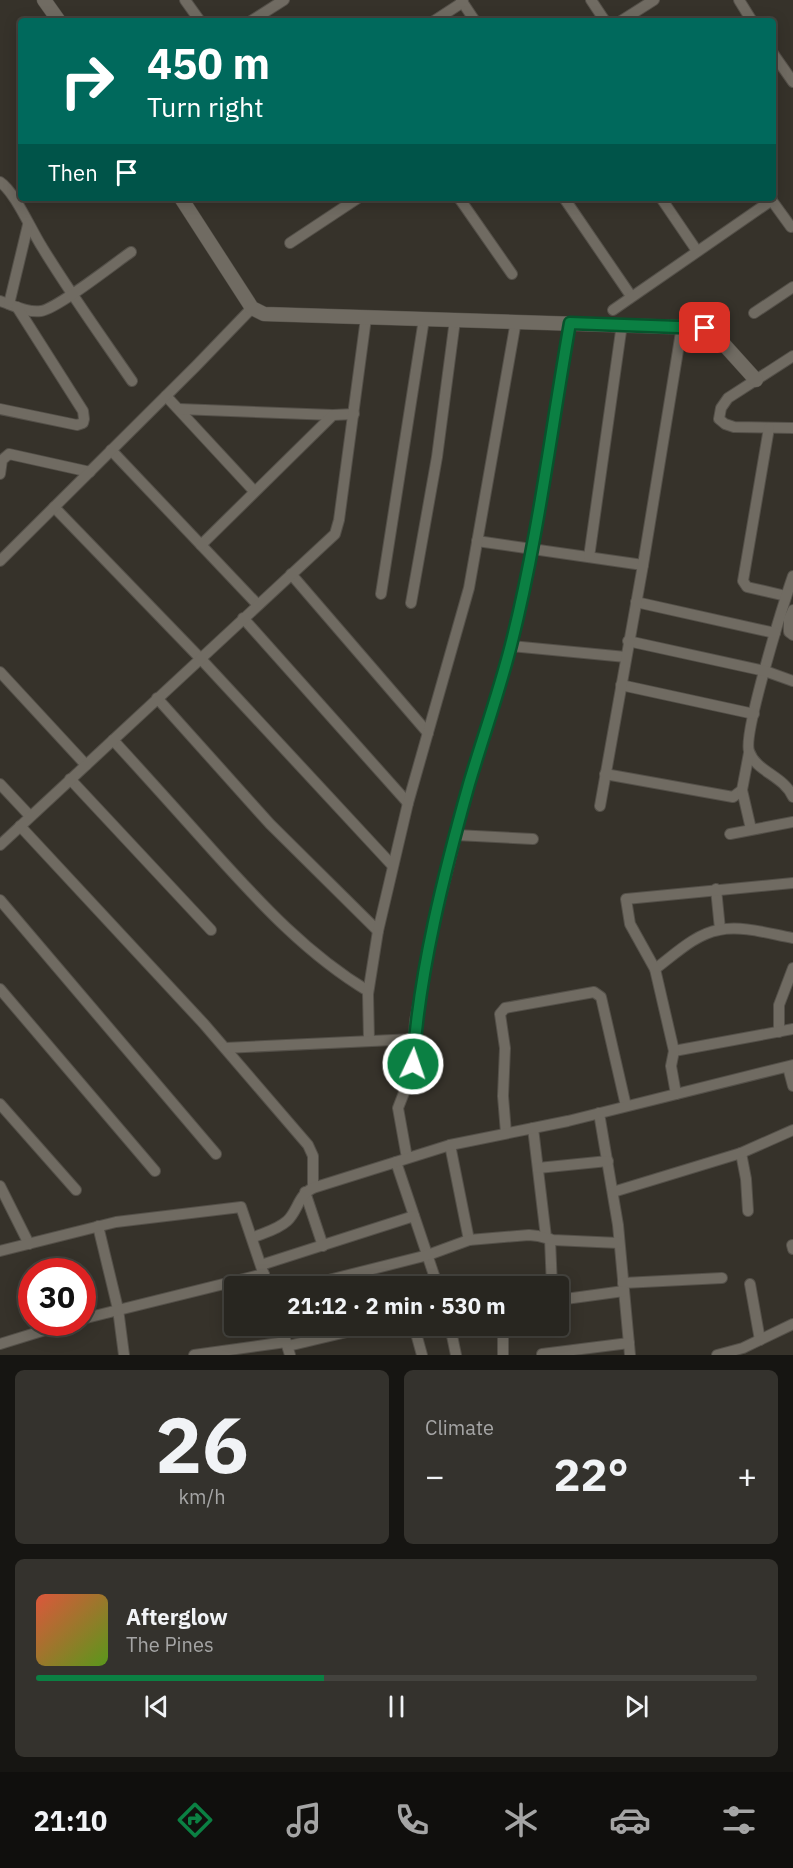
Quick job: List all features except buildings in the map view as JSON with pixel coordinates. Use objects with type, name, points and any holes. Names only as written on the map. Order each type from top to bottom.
[{"type":"street","points":[[44,0],[57,18]]},
{"type":"street","points":[[185,0],[198,18]]},
{"type":"street","points":[[256,18],[284,0]]},
{"type":"street","points":[[591,0],[603,18]]},
{"type":"street","points":[[626,18],[654,0]]},
{"type":"street","points":[[739,0],[750,18]]},
{"type":"street","points":[[438,18],[462,1],[473,18]]},
{"type":"street","points":[[776,58],[793,82]]},
{"type":"street","points":[[0,182],[9,189],[28,225],[72,294],[132,381]]},
{"type":"street","points":[[183,201],[252,308],[264,314],[705,328],[756,380]]},
{"type":"street","points":[[290,243],[353,201]]},
{"type":"street","points":[[461,201],[512,274]]},
{"type":"street","points":[[566,201],[631,296]]},
{"type":"street","points":[[663,201],[698,251]]},
{"type":"street","points":[[613,310],[768,201]]},
{"type":"street","points":[[772,201],[791,227]]},
{"type":"street","points":[[0,409],[77,424],[83,423],[84,419],[83,411],[9,304],[28,225]]},
{"type":"street","points":[[9,304],[39,311],[46,310],[131,252]]},
{"type":"street","points":[[754,313],[793,287]]},
{"type":"street","points":[[0,561],[252,308]]},
{"type":"street","points":[[0,845],[335,534],[339,520],[366,318]]},
{"type":"street","points":[[381,594],[424,320]]},
{"type":"street","points":[[411,603],[438,446],[455,320]]},
{"type":"street","points":[[369,1040],[368,991],[378,931],[408,803],[469,588],[516,321]]},
{"type":"street","points":[[435,1276],[414,1216],[402,1160],[398,1108],[412,1072],[415,1021],[434,924],[468,787],[511,645],[533,549],[570,323]]},
{"type":"street","points":[[589,557],[622,324]]},
{"type":"street","points":[[600,806],[682,327]]},
{"type":"street","points":[[793,356],[728,398],[721,408],[719,419],[725,424],[734,426],[793,428]]},
{"type":"street","points":[[166,396],[254,491]]},
{"type":"street","points":[[179,409],[354,414]]},
{"type":"street","points":[[201,545],[333,415]]},
{"type":"street","points":[[769,428],[743,581],[747,587],[786,596]]},
{"type":"street","points":[[111,450],[258,605]]},
{"type":"street","points":[[0,474],[2,460],[9,454],[90,472]]},
{"type":"street","points":[[54,507],[201,658],[392,865]]},
{"type":"street","points":[[477,541],[643,565]]},
{"type":"street","points":[[291,574],[428,733]]},
{"type":"street","points":[[751,829],[742,790],[749,753],[748,741],[775,633],[793,576]]},
{"type":"street","points":[[636,602],[775,633]]},
{"type":"street","points":[[793,610],[789,619],[789,632],[793,635]]},
{"type":"street","points":[[243,618],[408,803]]},
{"type":"street","points":[[628,641],[765,671],[793,681]]},
{"type":"street","points":[[511,645],[626,657]]},
{"type":"street","points":[[0,672],[86,765]]},
{"type":"street","points":[[621,685],[754,714]]},
{"type":"street","points":[[158,698],[270,824],[378,931]]},
{"type":"street","points":[[113,740],[297,939],[351,981],[368,991]]},
{"type":"street","points":[[749,753],[759,766],[785,783],[793,797]]},
{"type":"street","points":[[605,774],[728,798],[736,796],[742,790]]},
{"type":"street","points":[[70,779],[210,930]]},
{"type":"street","points":[[0,784],[30,816]]},
{"type":"street","points":[[730,834],[793,822]]},
{"type":"street","points":[[20,826],[225,1048],[308,1145],[313,1156],[309,1190],[323,1246]]},
{"type":"street","points":[[456,835],[533,839]]},
{"type":"street","points":[[676,1094],[671,1066],[674,1051],[655,969],[630,924],[626,899],[793,884]]},
{"type":"street","points":[[716,890],[720,929]]},
{"type":"street","points":[[0,900],[216,1154]]},
{"type":"street","points":[[655,969],[690,943],[720,929],[754,931],[793,938]]},
{"type":"street","points":[[779,1032],[779,1005],[793,968]]},
{"type":"street","points":[[0,989],[155,1171]]},
{"type":"street","points":[[506,1133],[505,1048],[500,1014],[505,1008],[594,992],[598,994],[601,997],[626,1106]]},
{"type":"street","points":[[674,1051],[793,1029]]},
{"type":"street","points":[[225,1048],[414,1039]]},
{"type":"street","points":[[252,1238],[281,1226],[289,1220],[309,1190],[450,1145],[599,1113],[791,1066],[793,1086]]},
{"type":"street","points":[[0,1104],[76,1190]]},
{"type":"street","points":[[542,1354],[630,1349],[613,1192],[599,1113]]},
{"type":"street","points":[[533,1128],[551,1276]]},
{"type":"street","points":[[613,1192],[741,1153],[793,1130]]},
{"type":"street","points":[[450,1145],[469,1240]]},
{"type":"street","points":[[741,1153],[746,1179],[748,1211]]},
{"type":"street","points":[[538,1168],[608,1161]]},
{"type":"street","points":[[0,1186],[29,1244]]},
{"type":"street","points":[[0,1251],[116,1222],[241,1207],[264,1276]]},
{"type":"street","points":[[96,1315],[262,1270],[323,1246],[414,1216]]},
{"type":"street","points":[[98,1226],[118,1309],[124,1355]]},
{"type":"street","points":[[345,1276],[428,1255],[469,1240],[530,1235],[619,1243]]},
{"type":"street","points":[[569,1298],[623,1287],[722,1278]]},
{"type":"street","points":[[750,1284],[760,1340]]},
{"type":"street","points":[[717,1355],[746,1351],[760,1340],[793,1324]]},
{"type":"street","points":[[0,1344],[26,1336]]},
{"type":"street","points":[[194,1355],[288,1348],[334,1336]]},
{"type":"street","points":[[417,1336],[422,1355]]},
{"type":"street","points":[[452,1336],[456,1355]]},
{"type":"street","points":[[503,1336],[504,1355]]},
{"type":"route","points":[[413,1064],[415,1021],[434,924],[468,787],[511,645],[533,549],[570,323],[705,328]]}]
